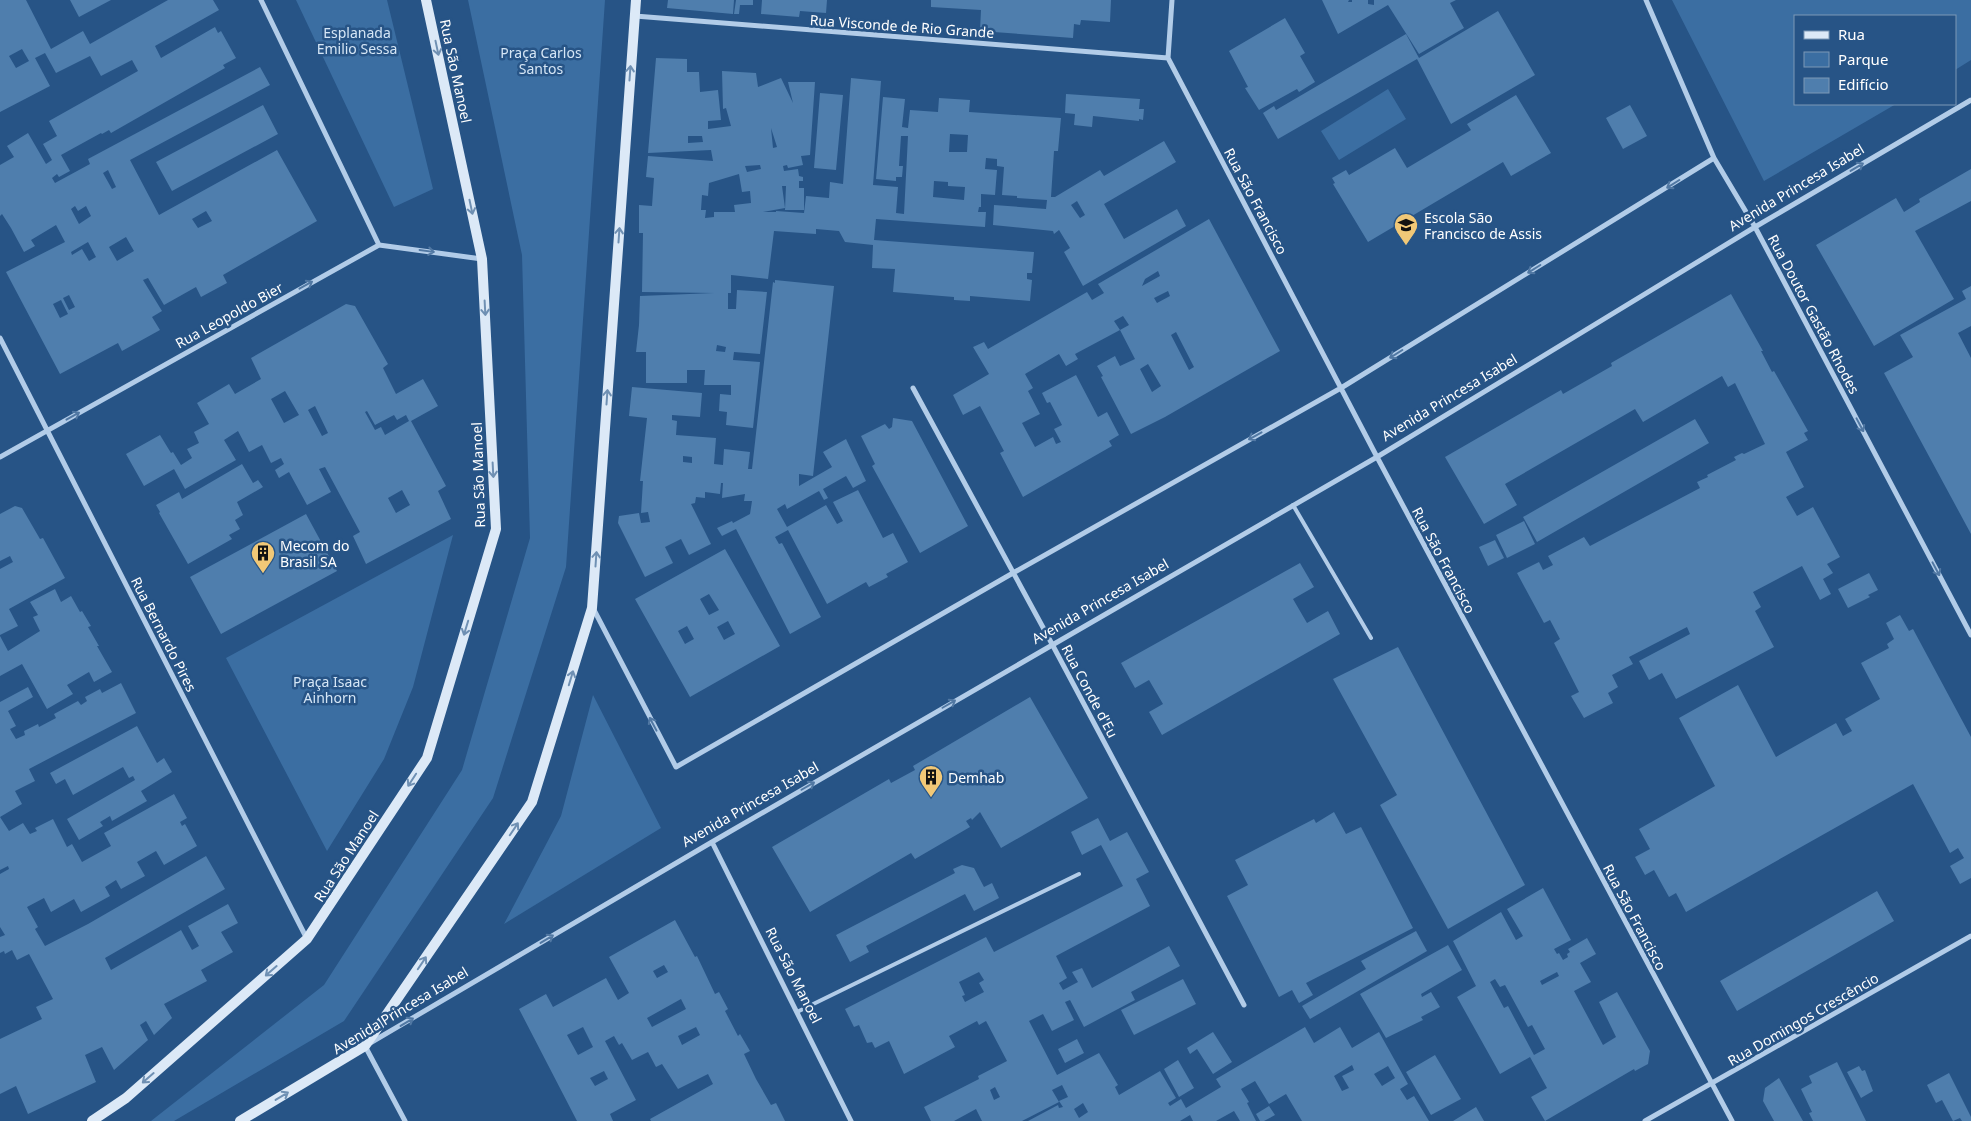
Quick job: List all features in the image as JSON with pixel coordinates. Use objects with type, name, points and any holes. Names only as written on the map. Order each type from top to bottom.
[{"type":"main road","name":"Rua São Manoel","points":[[308,939],[427,758],[496,529],[482,259],[426,0]]},
{"type":"main road","points":[[365,1046],[532,802],[592,608],[636,0]]},
{"type":"main road","points":[[92,1121],[126,1098],[308,939]]},
{"type":"main road","name":"Avenida Princesa Isabel","points":[[240,1121],[365,1046]]},
{"type":"street","points":[[261,0],[379,245],[482,259]]},
{"type":"street","points":[[1168,58],[1172,0]]},
{"type":"street","name":"Rua Doutor Gastão Rhodes","points":[[1646,0],[1714,158],[1755,227],[1971,635]]},
{"type":"street","name":"Rua Visconde de Rio Grande","points":[[634,16],[1168,58]]},
{"type":"street","name":"Rua São Francisco","points":[[1168,58],[1340,388],[1732,1121]]},
{"type":"street","name":"Avenida Princesa Isabel","points":[[365,1046],[1052,644],[1377,457],[1755,227],[1971,100]]},
{"type":"street","points":[[592,608],[676,767],[1340,388],[1714,158]]},
{"type":"street","name":"Rua Leopoldo Bier","points":[[0,457],[379,245]]},
{"type":"street","name":"Rua Bernardo Pires","points":[[0,338],[308,939]]},
{"type":"street","name":"Rua Conde d'Eu","points":[[913,388],[1244,1005]]},
{"type":"street","name":"Rua São Manoel","points":[[712,842],[851,1121]]},
{"type":"street","name":"Rua Domingos Crescêncio","points":[[1646,1121],[1971,936]]},
{"type":"street","points":[[365,1046],[405,1121]]},
{"type":"lane","points":[[1293,505],[1371,638]]},
{"type":"lane","points":[[797,1012],[1079,874]]},
{"type":"green space","name":"Esplanada Emilio Sessa","points":[[296,0],[387,0],[433,189],[394,207]]},
{"type":"green space","name":"Praça Carlos Santos","points":[[468,0],[605,0],[566,567],[493,798],[344,1021],[174,1121],[151,1121],[324,985],[462,770],[530,538],[522,255]]},
{"type":"green space","points":[[1672,0],[1971,0],[1971,60],[1956,69],[1956,15],[1794,15],[1794,105],[1894,105],[1764,181]]},
{"type":"green space","points":[[1388,89],[1406,119],[1339,160],[1321,131]]},
{"type":"green space","name":"Praça Isaac Ainhorn","points":[[453,535],[413,687],[384,759],[327,851],[226,658]]},
{"type":"green space","points":[[593,695],[661,828],[504,924],[561,816]]},
{"type":"building","points":[[0,0],[26,0],[51,49],[83,31],[90,44],[168,0],[213,0],[219,10],[155,46],[161,58],[215,27],[218,33],[221,31],[236,58],[223,65],[225,68],[111,133],[109,130],[101,133],[61,155],[70,171],[59,177],[57,174],[52,178],[55,183],[90,164],[88,159],[260,67],[270,85],[130,160],[159,215],[277,150],[317,221],[223,275],[227,283],[201,297],[196,287],[164,305],[148,278],[143,280],[162,311],[152,317],[160,330],[122,351],[118,343],[60,374],[6,272],[65,242],[56,225],[31,240],[35,246],[24,252],[2,214],[0,216],[0,165],[14,157],[7,146],[28,133],[46,164],[52,160],[43,144],[57,136],[49,121],[138,71],[132,60],[101,76],[90,56],[56,73],[45,53],[35,58],[50,86],[0,112]],"holes":[[[22,49],[29,61],[16,68],[9,56]],[[108,170],[116,187],[112,189],[103,173]],[[75,206],[78,211],[86,206],[91,216],[79,224],[71,209]],[[206,211],[212,221],[198,228],[192,219]],[[126,237],[134,251],[117,261],[109,247]],[[88,242],[96,257],[89,261],[82,249],[72,255],[71,252]],[[69,295],[75,307],[69,310],[63,298]],[[61,300],[68,314],[60,318],[53,304]]]},
{"type":"building","points":[[70,0],[111,0],[79,17]]},
{"type":"building","points":[[668,0],[734,0],[733,14],[667,8]]},
{"type":"building","points":[[736,0],[753,0],[753,5],[740,5],[739,14],[734,14]]},
{"type":"building","points":[[762,0],[827,0],[826,13],[800,11],[799,17],[761,14]]},
{"type":"building","points":[[931,0],[1111,0],[1110,22],[1081,20],[1080,25],[1074,24],[1073,38],[980,31],[981,10],[931,7]]},
{"type":"building","points":[[1322,0],[1349,0],[1348,2],[1352,2],[1352,0],[1368,0],[1368,4],[1374,5],[1374,0],[1456,0],[1450,3],[1464,28],[1419,54],[1388,5],[1338,34]]},
{"type":"building","points":[[1498,11],[1535,75],[1451,124],[1417,59],[1278,139],[1263,113],[1274,106],[1276,110],[1406,34],[1419,58]]},
{"type":"building","points":[[1285,18],[1305,53],[1300,56],[1315,82],[1299,92],[1297,89],[1259,110],[1245,88],[1248,87],[1229,51]]},
{"type":"building","points":[[656,58],[687,59],[687,72],[699,72],[700,92],[718,90],[721,120],[708,121],[708,129],[731,126],[726,108],[723,109],[722,71],[756,73],[758,87],[781,78],[793,103],[788,82],[815,82],[810,155],[801,156],[803,165],[788,168],[787,165],[783,166],[784,171],[798,169],[799,176],[803,177],[803,181],[799,181],[799,188],[804,188],[804,210],[785,210],[786,186],[782,186],[785,208],[763,212],[804,213],[806,196],[829,198],[830,182],[843,184],[851,78],[881,81],[873,185],[898,187],[896,213],[904,214],[908,136],[901,136],[899,166],[903,166],[902,177],[896,177],[896,181],[876,179],[883,97],[905,99],[902,127],[908,128],[910,110],[938,112],[939,98],[970,100],[969,112],[1061,118],[1058,151],[1054,151],[1051,197],[1055,197],[1100,170],[1104,176],[1164,141],[1176,162],[1104,204],[1124,239],[1177,209],[1186,226],[1083,286],[1064,252],[1070,248],[1059,230],[1054,234],[1053,231],[993,225],[994,205],[1046,209],[1047,200],[1002,195],[1004,167],[997,166],[997,159],[986,158],[985,169],[997,170],[995,195],[981,194],[981,207],[979,207],[978,212],[986,212],[985,227],[876,219],[874,240],[1034,252],[1032,273],[1027,273],[1027,279],[1032,280],[1030,301],[970,296],[970,301],[954,300],[954,297],[893,292],[895,269],[872,268],[873,245],[845,242],[839,231],[816,229],[816,234],[774,231],[768,279],[731,275],[731,293],[728,293],[728,309],[736,309],[737,290],[767,292],[760,354],[734,352],[733,360],[760,362],[753,428],[726,425],[727,412],[719,411],[720,394],[731,395],[731,385],[704,385],[705,370],[687,370],[687,383],[646,383],[646,352],[636,352],[640,296],[714,293],[642,292],[643,233],[639,233],[639,205],[652,206],[654,178],[646,177],[648,156],[713,161],[711,150],[648,153]],"holes":[[[771,128],[777,147],[773,148]],[[950,134],[968,135],[967,152],[949,152]],[[688,136],[702,136],[703,142],[688,143]],[[760,165],[761,169],[747,172],[745,166]],[[739,174],[742,192],[750,191],[751,203],[734,205],[735,212],[714,212],[714,217],[705,218],[706,210],[701,210],[702,195],[708,196],[709,183]],[[934,181],[948,182],[948,186],[965,187],[964,200],[933,197]],[[1077,201],[1085,215],[1080,218],[1071,205]],[[717,345],[726,347],[725,352],[716,351]]]},
{"type":"building","points":[[820,93],[843,95],[836,170],[814,168]]},
{"type":"building","points":[[1066,94],[1140,99],[1139,109],[1144,109],[1143,120],[1093,116],[1092,127],[1074,125],[1075,114],[1065,113]]},
{"type":"building","points":[[1516,95],[1551,153],[1511,176],[1503,162],[1368,242],[1333,184],[1335,183],[1332,178],[1346,170],[1349,175],[1395,148],[1407,168],[1471,130],[1467,124]]},
{"type":"building","points":[[263,105],[278,134],[172,191],[156,162]]},
{"type":"building","points":[[1630,105],[1647,136],[1623,149],[1606,118]]},
{"type":"building","points":[[1971,169],[1971,201],[1915,231],[1954,299],[1874,346],[1816,245],[1896,198],[1904,212],[1920,202],[1919,199]]},
{"type":"building","points":[[1209,219],[1280,351],[1165,417],[1131,434],[1097,366],[1115,356],[1120,366],[1135,359],[1120,330],[1075,354],[1078,359],[1066,366],[1059,354],[1025,374],[1033,388],[1028,391],[1040,414],[1022,423],[1035,447],[1053,437],[1056,444],[1061,442],[1054,429],[1062,425],[1050,402],[1047,403],[1042,393],[1076,375],[1098,417],[1107,412],[1119,435],[1109,441],[1112,446],[1023,497],[1000,453],[1004,451],[980,406],[963,415],[953,395],[989,374],[973,347],[984,342],[988,349],[1087,292],[1092,300],[1104,293],[1098,284]],"holes":[[[1158,271],[1160,276],[1142,286],[1145,279]],[[1168,291],[1170,296],[1157,303],[1154,298]],[[1123,316],[1129,325],[1120,330],[1114,321]],[[1176,332],[1194,367],[1189,370],[1171,335]],[[1148,364],[1161,386],[1152,392],[1140,369]]]},
{"type":"building","points":[[775,280],[834,286],[813,476],[799,474],[799,486],[832,467],[823,452],[846,439],[866,481],[853,488],[846,476],[823,489],[828,498],[824,500],[819,491],[787,509],[785,504],[777,509],[787,527],[826,505],[837,524],[843,521],[833,502],[858,490],[883,538],[893,533],[908,562],[886,574],[888,577],[869,587],[866,582],[827,604],[788,530],[775,537],[779,544],[782,543],[821,617],[790,634],[736,529],[722,536],[717,528],[732,521],[733,523],[750,514],[752,501],[744,501],[745,494],[722,498],[723,483],[721,483],[720,494],[705,492],[705,498],[696,497],[695,503],[691,504],[711,544],[689,555],[681,539],[665,547],[673,563],[645,577],[618,523],[619,516],[639,513],[641,523],[650,522],[648,512],[641,513],[643,481],[640,481],[647,418],[629,416],[632,387],[702,393],[700,417],[672,415],[672,420],[677,421],[676,435],[716,438],[714,464],[723,465],[724,449],[750,452],[748,469],[752,469],[773,282],[775,283]],"holes":[[[683,456],[692,457],[692,463],[683,462]]]},
{"type":"building","points":[[1971,286],[1971,326],[1958,333],[1971,358],[1971,534],[1884,373],[1913,357],[1900,335],[1966,299],[1962,291]]},
{"type":"building","points":[[1731,294],[1763,351],[1761,351],[1772,372],[1774,371],[1808,431],[1804,433],[1808,440],[1786,452],[1804,487],[1786,497],[1797,516],[1813,507],[1840,557],[1827,564],[1833,573],[1823,579],[1831,594],[1820,600],[1802,566],[1753,592],[1761,607],[1755,611],[1774,647],[1676,699],[1662,673],[1649,680],[1639,661],[1690,634],[1687,627],[1629,657],[1633,664],[1612,675],[1618,687],[1608,693],[1613,703],[1584,718],[1571,696],[1579,692],[1554,643],[1560,639],[1550,620],[1544,623],[1517,573],[1539,562],[1543,570],[1553,565],[1548,556],[1584,537],[1590,546],[1700,488],[1697,482],[1708,477],[1707,475],[1736,460],[1734,457],[1765,444],[1735,383],[1728,387],[1722,376],[1643,422],[1635,409],[1505,484],[1517,505],[1484,524],[1445,457],[1561,390],[1563,394],[1612,366],[1611,363]]},
{"type":"building","points":[[346,304],[355,306],[388,364],[383,368],[396,394],[423,379],[438,406],[411,421],[446,486],[438,491],[451,519],[366,564],[353,536],[360,532],[325,467],[319,469],[331,492],[307,505],[289,472],[279,478],[275,470],[284,464],[281,458],[271,463],[262,445],[249,452],[238,431],[224,440],[236,460],[185,489],[174,469],[144,486],[126,454],[160,435],[181,465],[192,458],[187,449],[199,443],[194,432],[209,424],[197,403],[229,384],[235,394],[261,379],[251,358]],"holes":[[[285,391],[299,415],[284,423],[271,399]],[[315,406],[328,433],[322,436],[308,410]],[[367,411],[375,425],[394,415],[397,420],[406,415],[409,421],[385,435],[381,427],[375,430],[365,412]],[[402,490],[410,505],[396,513],[388,498]]]},
{"type":"building","points":[[893,418],[912,421],[968,526],[920,553],[872,466],[875,464],[861,436],[885,424],[889,429],[892,427]]},
{"type":"building","points":[[1695,419],[1709,443],[1537,542],[1523,517]]},
{"type":"building","points":[[242,464],[253,483],[258,480],[263,487],[237,502],[243,515],[235,520],[240,529],[229,535],[232,539],[188,564],[156,505],[179,492],[182,499]]},
{"type":"building","points":[[15,506],[22,508],[40,539],[43,538],[65,578],[9,609],[18,626],[0,635],[0,569],[13,562],[10,556],[0,561],[0,514]]},
{"type":"building","name":"Mecom do Brasil SA","points":[[306,514],[337,571],[221,634],[190,577]]},
{"type":"building","points":[[1524,521],[1535,544],[1507,558],[1496,535]]},
{"type":"building","points":[[1495,540],[1504,558],[1488,566],[1479,547]]},
{"type":"building","points":[[725,549],[780,646],[690,697],[635,599]],"holes":[[[709,594],[719,610],[709,615],[700,599]],[[728,621],[735,634],[724,640],[717,627]],[[687,626],[694,639],[685,644],[678,631]]]},
{"type":"building","points":[[1300,563],[1314,587],[1293,599],[1307,623],[1328,611],[1340,634],[1162,735],[1149,712],[1163,704],[1149,680],[1135,688],[1121,663]]},
{"type":"building","points":[[1869,573],[1878,590],[1868,595],[1870,597],[1848,608],[1838,589]]},
{"type":"building","points":[[55,589],[61,602],[71,596],[80,612],[82,611],[91,626],[88,627],[99,646],[97,646],[112,672],[94,682],[89,672],[67,685],[73,694],[47,709],[22,664],[0,676],[0,636],[8,651],[40,631],[33,617],[38,615],[30,602]]},
{"type":"building","points":[[1900,615],[1909,631],[1913,629],[1971,737],[1971,878],[1960,884],[1950,866],[1964,858],[1958,848],[1950,853],[1913,784],[1686,912],[1676,893],[1669,897],[1654,870],[1645,875],[1635,857],[1650,849],[1639,829],[1715,786],[1679,718],[1738,685],[1776,757],[1836,723],[1843,736],[1852,731],[1845,719],[1880,699],[1861,663],[1889,648],[1887,644],[1894,639],[1886,623]]},
{"type":"building","points":[[1398,647],[1525,885],[1448,929],[1380,805],[1397,795],[1333,679]]},
{"type":"building","points":[[121,683],[136,713],[29,769],[35,781],[15,791],[22,804],[0,817],[0,702],[28,687],[33,697],[8,711],[16,726],[10,729],[16,739],[25,735],[24,731],[38,724],[39,727],[56,718],[54,714],[78,701],[81,705],[87,701],[85,697],[100,689],[102,693]]},
{"type":"building","name":"Demhab","points":[[1030,697],[1088,798],[1001,848],[980,812],[972,820],[971,818],[966,821],[970,827],[915,859],[911,853],[810,912],[772,847],[889,779],[891,783],[915,770],[913,766]]},
{"type":"building","points":[[137,726],[157,763],[164,758],[172,772],[141,791],[147,801],[112,821],[110,816],[100,822],[103,826],[79,840],[67,819],[135,780],[133,776],[129,778],[123,767],[73,795],[65,779],[56,784],[50,773]]},
{"type":"building","points":[[174,794],[187,818],[180,822],[182,826],[185,824],[197,846],[164,865],[156,851],[137,862],[145,876],[121,889],[116,880],[105,887],[110,896],[81,912],[74,899],[51,912],[44,898],[27,907],[38,927],[35,929],[45,946],[88,924],[206,856],[225,889],[105,958],[111,970],[181,930],[192,950],[199,946],[188,926],[228,904],[238,923],[221,932],[233,952],[201,970],[207,981],[164,1004],[172,1018],[154,1035],[146,1021],[140,1025],[148,1040],[114,1070],[102,1047],[85,1055],[96,1082],[28,1114],[16,1086],[0,1094],[0,1039],[42,1019],[36,1007],[53,999],[29,954],[17,960],[12,950],[5,954],[4,951],[0,953],[0,937],[5,935],[0,927],[0,874],[9,869],[8,866],[0,870],[0,817],[9,831],[23,823],[30,834],[37,831],[35,828],[53,819],[67,847],[72,844],[82,862],[111,846],[104,833]]},
{"type":"building","points":[[1334,812],[1346,834],[1361,827],[1413,928],[1306,983],[1313,995],[1299,1003],[1292,990],[1279,997],[1227,896],[1248,885],[1235,860],[1314,819],[1316,823]]},
{"type":"building","points":[[1098,818],[1110,841],[1127,832],[1149,872],[1136,879],[1150,906],[1056,956],[1067,978],[1059,983],[1063,990],[1078,982],[1072,972],[1082,968],[1092,988],[1169,946],[1180,966],[1131,992],[1135,1000],[1084,1027],[1070,1000],[1065,1002],[1074,1020],[1052,1031],[1043,1014],[1029,1021],[1057,1075],[1099,1053],[1118,1085],[1115,1087],[1119,1095],[1160,1071],[1176,1098],[1168,1103],[1170,1106],[1181,1099],[1186,1108],[1221,1087],[1216,1079],[1305,1027],[1314,1043],[1340,1027],[1352,1048],[1379,1032],[1408,1084],[1400,1089],[1407,1100],[1414,1096],[1429,1121],[1302,1121],[1286,1094],[1269,1104],[1255,1081],[1241,1089],[1249,1102],[1247,1103],[1256,1121],[1240,1121],[1234,1111],[1216,1121],[1193,1121],[1190,1115],[1180,1121],[1028,1121],[1058,1105],[1059,1108],[1063,1107],[1059,1101],[1068,1097],[1062,1085],[1052,1090],[1059,1102],[1022,1121],[982,1121],[976,1109],[954,1121],[931,1121],[924,1107],[979,1079],[978,1076],[1007,1061],[986,1021],[979,1025],[977,1021],[949,1036],[955,1047],[904,1074],[889,1041],[875,1048],[872,1042],[867,1043],[859,1025],[854,1027],[845,1009],[986,937],[994,952],[1123,886],[1101,845],[1082,855],[1071,832]],"holes":[[[979,972],[984,980],[979,983],[984,992],[965,1002],[962,996],[965,995],[959,982]],[[1352,1065],[1354,1070],[1342,1076],[1349,1088],[1342,1091],[1334,1076]],[[1388,1066],[1395,1078],[1382,1086],[1374,1074]],[[995,1087],[1000,1097],[994,1100],[990,1090]],[[1083,1103],[1088,1112],[1079,1118],[1074,1109]]]},
{"type":"building","points":[[962,865],[974,868],[984,887],[992,883],[999,898],[974,911],[965,894],[866,946],[869,952],[850,962],[836,935],[955,873],[953,869]]},
{"type":"building","points":[[1543,888],[1571,940],[1554,949],[1557,954],[1559,953],[1563,960],[1568,957],[1567,954],[1570,952],[1568,949],[1587,938],[1596,954],[1580,963],[1591,982],[1574,991],[1603,1045],[1616,1037],[1599,1002],[1617,992],[1650,1051],[1648,1064],[1635,1071],[1634,1069],[1545,1121],[1531,1097],[1547,1088],[1530,1057],[1500,1074],[1457,997],[1476,986],[1453,941],[1501,912],[1516,940],[1523,936],[1507,909]],"holes":[[[1557,972],[1559,976],[1542,985],[1540,981]],[[1495,979],[1500,987],[1505,985],[1528,1027],[1532,1025],[1545,1049],[1534,1055],[1508,1006],[1504,1008],[1490,982]]]},
{"type":"building","points":[[1877,891],[1894,921],[1737,1011],[1720,981]]},
{"type":"building","points":[[675,920],[695,957],[697,956],[715,994],[719,992],[728,1009],[725,1011],[738,1036],[740,1034],[750,1051],[744,1054],[756,1079],[771,1105],[776,1103],[785,1121],[651,1121],[650,1119],[713,1084],[708,1074],[678,1089],[662,1064],[656,1067],[648,1052],[632,1060],[622,1043],[619,1045],[614,1036],[605,1041],[636,1100],[610,1114],[613,1121],[577,1121],[519,1009],[546,994],[553,1007],[606,978],[618,1000],[629,993],[609,957]],"holes":[[[664,965],[668,972],[657,978],[653,971]],[[681,999],[686,1009],[652,1027],[647,1018]],[[583,1027],[593,1047],[578,1055],[567,1035]],[[696,1027],[700,1035],[682,1045],[678,1036]],[[604,1071],[608,1079],[595,1086],[590,1078]]]},
{"type":"building","points":[[1416,931],[1427,951],[1310,1019],[1302,1006],[1366,969],[1361,961]]},
{"type":"building","points":[[1448,945],[1462,970],[1421,994],[1422,997],[1431,992],[1440,1007],[1421,1017],[1423,1020],[1386,1038],[1360,994]]},
{"type":"building","points":[[1183,979],[1196,1004],[1134,1035],[1121,1010]]},
{"type":"building","points":[[1213,1032],[1232,1062],[1213,1074],[1197,1049],[1190,1054],[1187,1048]]},
{"type":"building","points":[[1077,1039],[1084,1053],[1065,1063],[1058,1049]]},
{"type":"building","points":[[1435,1055],[1461,1099],[1431,1115],[1406,1072]]},
{"type":"building","points":[[1178,1060],[1194,1088],[1179,1097],[1164,1069]]},
{"type":"building","points":[[1837,1062],[1866,1121],[1813,1121],[1809,1113],[1812,1112],[1801,1089],[1812,1083],[1809,1076]]},
{"type":"building","points":[[1859,1066],[1862,1071],[1865,1070],[1873,1091],[1861,1098],[1847,1072]]},
{"type":"building","points":[[1949,1073],[1971,1117],[1971,1121],[1962,1121],[1960,1118],[1953,1121],[1942,1100],[1936,1103],[1927,1085]]},
{"type":"building","points":[[1779,1078],[1803,1121],[1774,1121],[1763,1101],[1765,1088]]},
{"type":"building","points":[[1269,1106],[1275,1115],[1260,1121],[1256,1114]]},
{"type":"building","points":[[1476,1107],[1484,1121],[1453,1121]]},
{"type":"place","name":"Escola São Francisco de Assis","points":[[1406,246]]},
{"type":"place","name":"Mecom do Brasil SA","points":[[263,574]]},
{"type":"place","name":"Demhab","points":[[931,798]]}]
